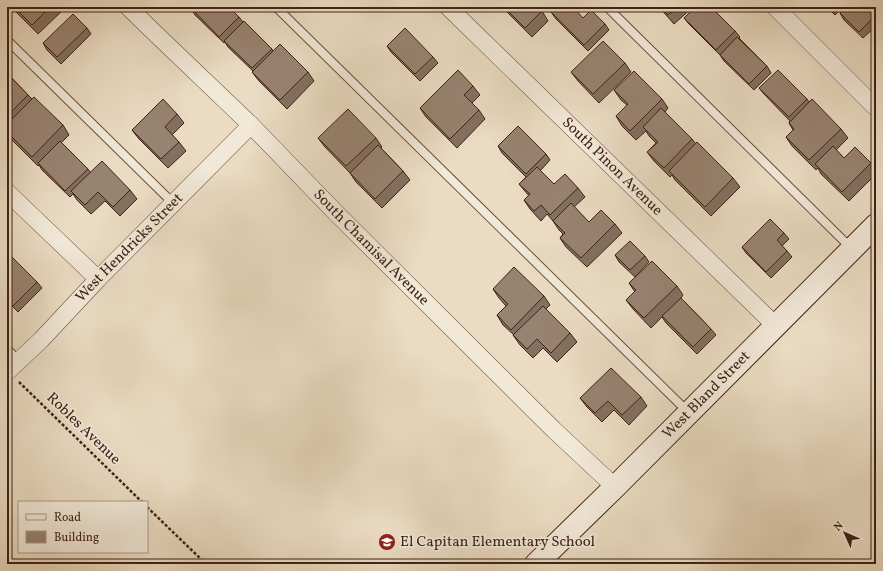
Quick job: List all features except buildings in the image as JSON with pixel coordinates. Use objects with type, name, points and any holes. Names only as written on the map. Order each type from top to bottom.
[{"type":"street","name":"South Chamisal Avenue","points":[[128,7],[251,125],[337,214],[554,430],[615,487]]},
{"type":"street","name":"South Pinon Avenue","points":[[448,7],[776,326]]},
{"type":"street","points":[[775,7],[876,108]]},
{"type":"street","name":"West Hendricks Street","points":[[11,361],[40,340],[98,279],[251,125]]},
{"type":"street","points":[[7,192],[98,279]]},
{"type":"street","name":"West Bland Street","points":[[536,564],[876,226]]},
{"type":"lane","points":[[276,7],[688,413]]},
{"type":"lane","points":[[607,7],[852,249]]},
{"type":"lane","points":[[7,40],[173,203]]},
{"type":"path","name":"Robles Avenue","points":[[11,361],[141,501]]},
{"type":"path","points":[[148,507],[206,564]]},
{"type":"place","name":"El Capitan Elementary School","points":[[387,542]]}]
